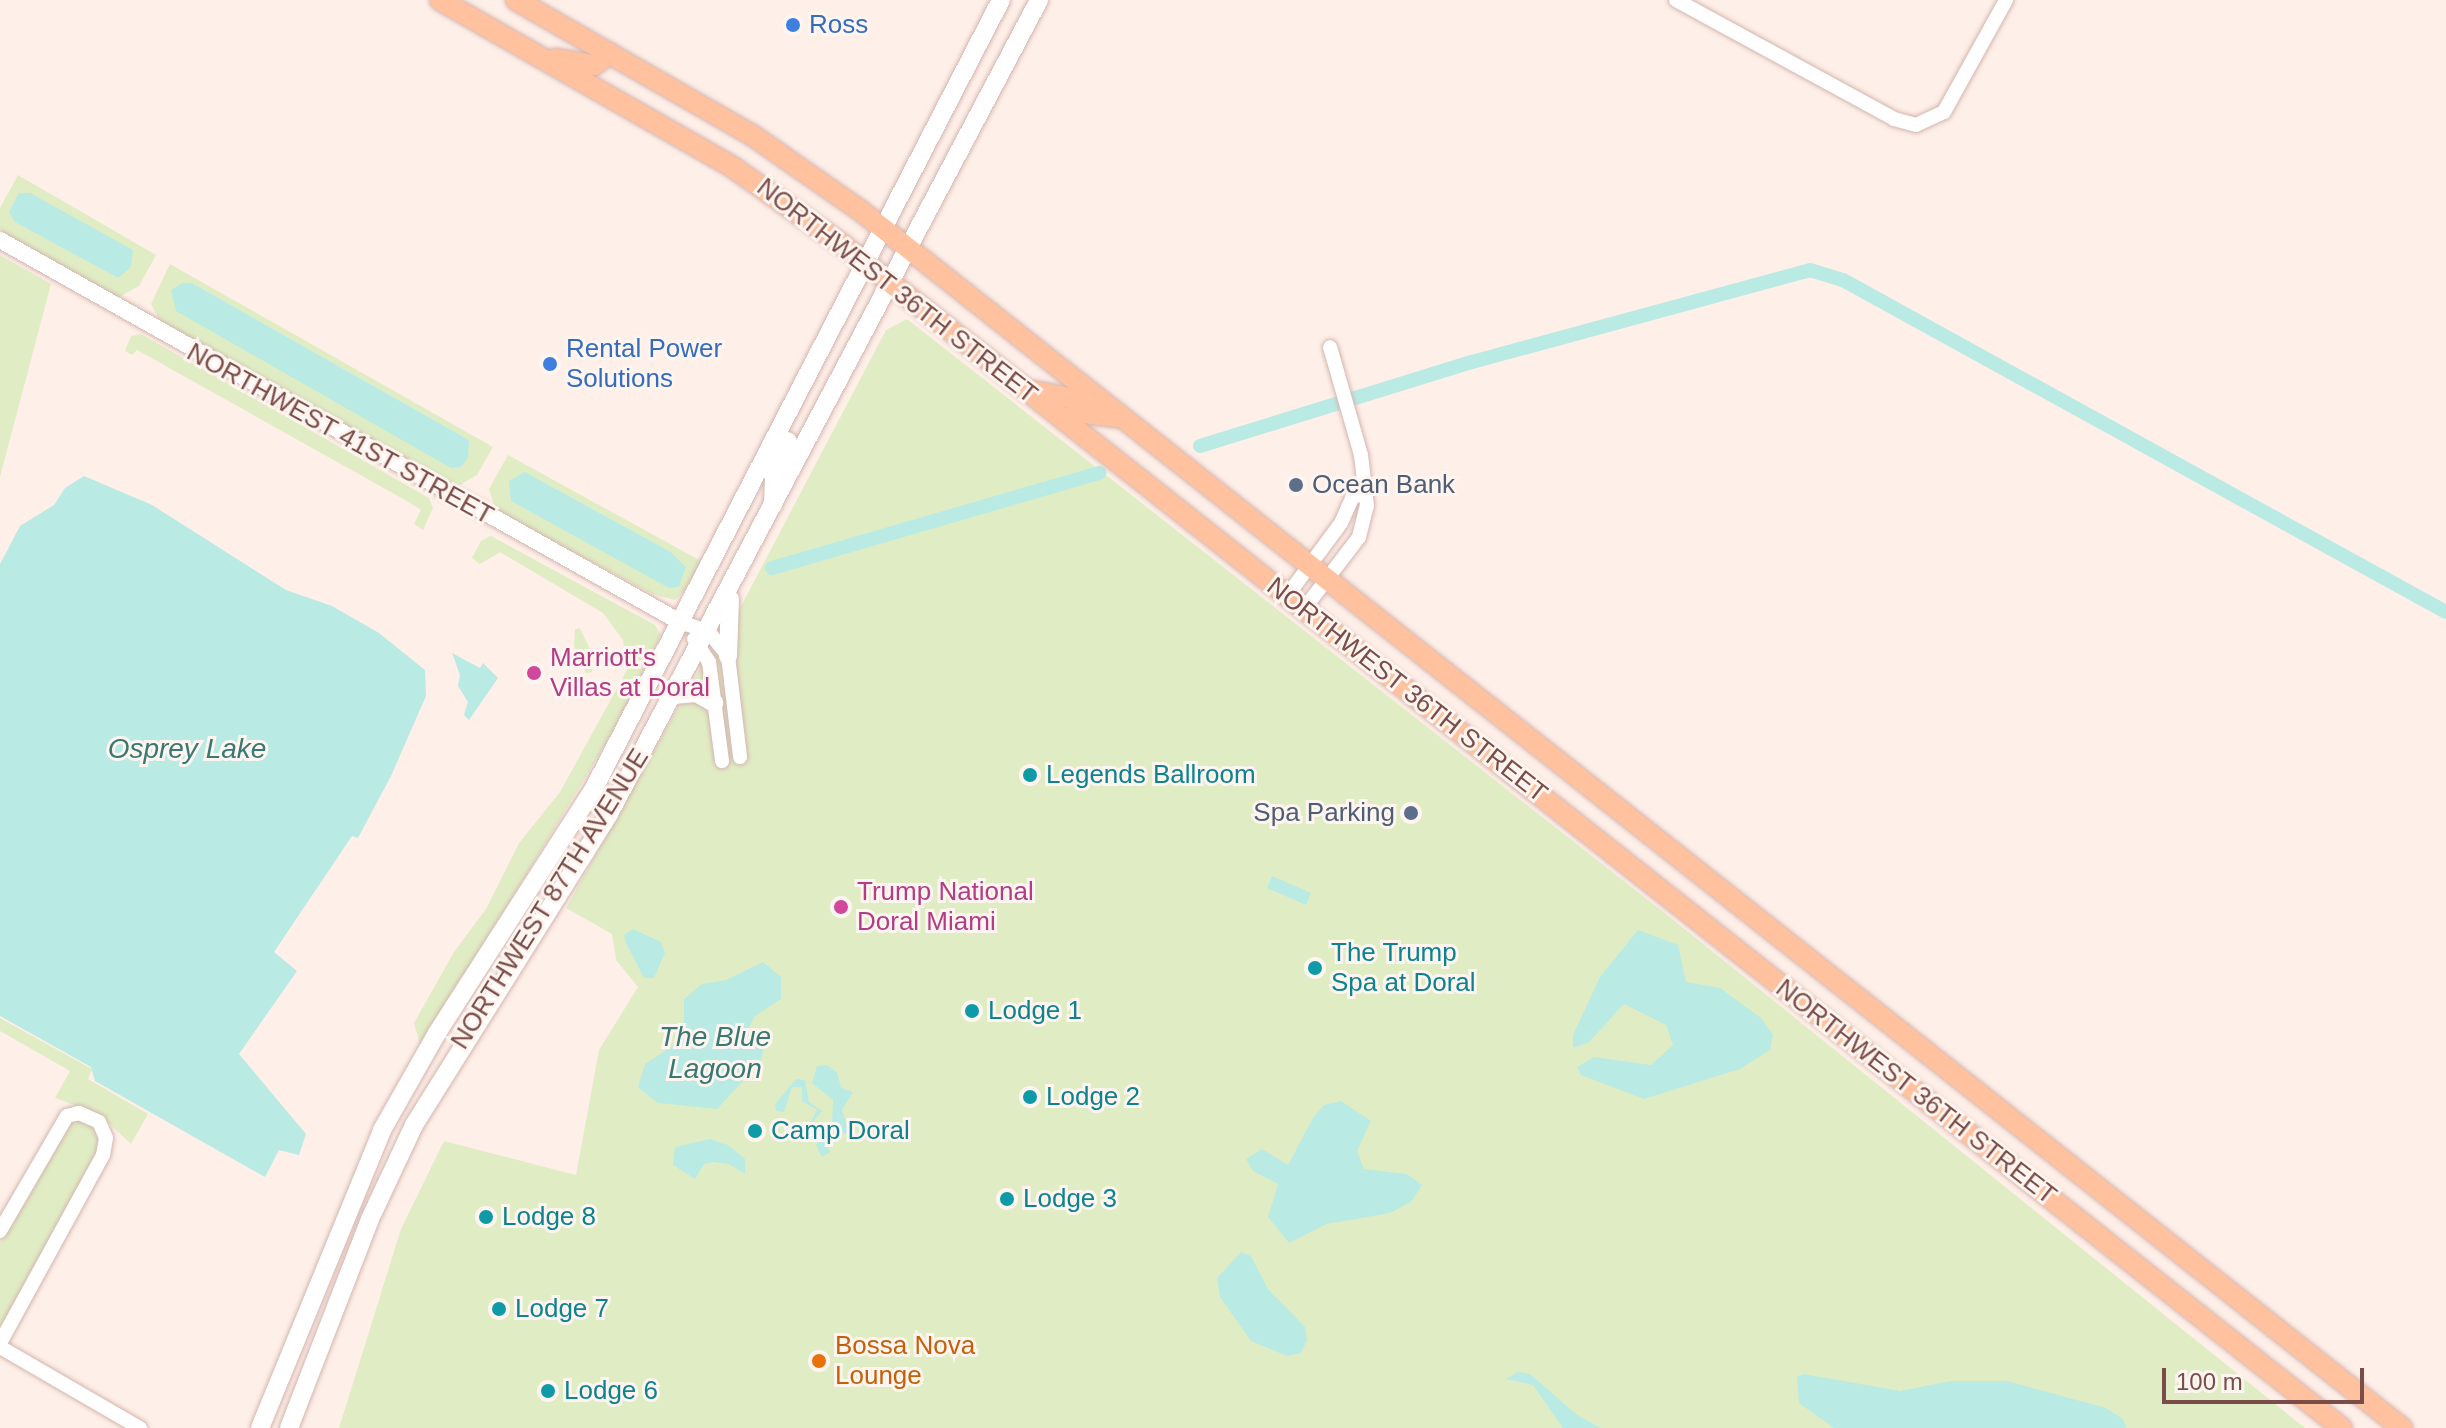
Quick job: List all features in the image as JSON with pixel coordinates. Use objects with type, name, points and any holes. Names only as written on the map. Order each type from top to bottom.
[{"type":"main road","name":"NORTHWEST 36TH STREET","points":[[440,0],[734,168],[865,263],[2342,1428]]},
{"type":"main road","name":"NORTHWEST 36TH STREET","points":[[516,0],[762,142],[881,228],[2402,1428]]},
{"type":"main road","name":"NORTHWEST 87TH AVENUE","points":[[260,1428],[352,1198],[406,1087],[587,801],[682,623],[881,228],[1001,0]]},
{"type":"main road","name":"NORTHWEST 87TH AVENUE","points":[[289,1428],[370,1219],[427,1101],[594,839],[731,590],[1039,0]]},
{"type":"main road","points":[[540,57],[594,65],[610,53]]},
{"type":"main road","points":[[1025,389],[1065,398],[1092,395]]},
{"type":"main road","points":[[1064,420],[1083,413],[1121,418]]},
{"type":"main road","points":[[772,511],[774,470],[789,438],[785,421]]},
{"type":"main road","points":[[728,656],[731,590]]},
{"type":"main road","points":[[673,695],[696,693],[714,703]]},
{"type":"main road","points":[[1618,857],[1642,829]]},
{"type":"main road","points":[[1930,1103],[1954,1075]]},
{"type":"main road","points":[[406,1087],[427,1101]]},
{"type":"main road","points":[[2084,1225],[2108,1196]]},
{"type":"main road","points":[[2247,1353],[2271,1326]]},
{"type":"street","points":[[1676,0],[1894,119],[1924,124],[1948,106],[2006,0]]},
{"type":"street","name":"NORTHWEST 41ST STREET","points":[[0,240],[682,623],[728,656]]},
{"type":"street","points":[[1304,609],[1359,537],[1365,491],[1354,427],[1330,347]]},
{"type":"street","points":[[1287,596],[1352,498],[1365,491]]},
{"type":"street","name":"NORTHWEST 41ST STREET","points":[[704,638],[722,761]]},
{"type":"street","points":[[728,656],[740,757]]},
{"type":"street","points":[[0,1231],[67,1116],[87,1115],[99,1122],[106,1134],[103,1155],[0,1345],[140,1428]]},
{"type":"green space","points":[[18,175],[156,255],[139,286],[119,297],[107,295],[8,238],[0,228],[0,208]]},
{"type":"green space","points":[[0,255],[51,284],[0,477]]},
{"type":"green space","points":[[170,264],[493,447],[477,475],[458,486],[449,484],[161,323],[151,304]],"holes":[[[192,283],[469,440],[467,458],[461,467]]]},
{"type":"green space","points":[[907,319],[1667,915],[2305,1428],[339,1428],[401,1229],[444,1141],[576,1175],[599,1050],[638,987],[616,960],[612,934],[566,908],[703,663],[736,616],[886,330]]},
{"type":"green space","points":[[141,334],[429,498],[433,508],[423,530],[414,524],[421,510],[405,500],[137,350],[132,355],[125,351],[131,336]]},
{"type":"green space","points":[[508,455],[701,561],[685,590],[675,600],[652,594],[496,511],[489,489]],"holes":[[[525,472],[671,552],[686,567]]]},
{"type":"green space","points":[[491,536],[655,625],[661,635],[614,730],[421,1048],[414,1023],[454,952],[486,909],[519,843],[560,792],[627,670],[623,640],[603,613],[500,552],[480,564],[472,558],[481,541]]},
{"type":"green space","points":[[580,628],[594,658],[592,672],[586,673],[574,646],[575,629]]},
{"type":"green space","points":[[0,1018],[92,1069],[88,1079],[148,1114],[131,1144],[99,1114],[55,1098],[70,1071],[0,1031]]},
{"type":"green space","points":[[76,1119],[94,1124],[102,1144],[0,1328],[0,1242],[65,1125]]},
{"type":"water","points":[[19,193],[30,193],[133,250],[131,267],[118,278],[15,222],[9,212]]},
{"type":"water","points":[[182,283],[192,283],[469,440],[468,458],[461,467],[451,468],[176,311],[171,290]]},
{"type":"water","points":[[525,472],[671,552],[686,567],[679,587],[669,588],[511,501],[509,481]]},
{"type":"water","name":"Osprey Lake","points":[[84,476],[152,505],[286,590],[332,606],[379,633],[425,670],[426,696],[391,776],[358,838],[352,836],[274,952],[297,971],[239,1054],[306,1134],[299,1155],[279,1150],[265,1177],[95,1081],[91,1067],[0,1016],[0,564],[20,526],[54,505],[65,488]]},
{"type":"water","points":[[452,653],[480,668],[483,663],[498,678],[469,720],[464,715],[468,702],[458,686],[460,675]]},
{"type":"water","points":[[1272,876],[1311,893],[1306,905],[1267,888]]},
{"type":"water","points":[[633,929],[661,942],[665,953],[654,978],[644,978],[626,943],[624,935]]},
{"type":"water","points":[[1638,930],[1678,945],[1686,982],[1720,988],[1761,1018],[1773,1035],[1770,1050],[1740,1069],[1644,1099],[1581,1075],[1577,1067],[1594,1057],[1651,1065],[1673,1045],[1666,1025],[1624,1004],[1589,1042],[1573,1048],[1573,1035],[1600,977]]},
{"type":"water","name":"The Blue Lagoon","points":[[763,962],[781,977],[781,999],[755,1016],[747,1031],[764,1045],[761,1062],[717,1109],[658,1103],[638,1087],[645,1064],[677,1043],[684,1028],[684,999],[702,984],[726,980]]},
{"type":"water","points":[[827,1065],[837,1072],[841,1088],[853,1092],[842,1110],[849,1132],[832,1138],[827,1145],[830,1152],[822,1157],[816,1145],[832,1124],[833,1100],[812,1083],[817,1066]]},
{"type":"water","points":[[796,1079],[805,1080],[809,1102],[822,1111],[807,1129],[817,1110],[802,1101],[802,1087],[792,1087],[784,1112],[776,1111],[775,1104]]},
{"type":"water","points":[[1341,1101],[1371,1121],[1357,1151],[1364,1169],[1407,1174],[1422,1185],[1411,1202],[1390,1213],[1327,1224],[1289,1243],[1268,1217],[1278,1184],[1253,1171],[1246,1159],[1262,1149],[1288,1165],[1313,1118],[1324,1105]]},
{"type":"water","points":[[710,1139],[728,1145],[745,1159],[745,1174],[729,1164],[713,1162],[704,1164],[695,1179],[673,1165],[675,1147]]},
{"type":"water","points":[[1241,1252],[1251,1256],[1268,1289],[1305,1327],[1307,1340],[1301,1353],[1287,1356],[1251,1341],[1220,1297],[1217,1278]]},
{"type":"water","points":[[1518,1372],[1530,1374],[1577,1415],[1601,1428],[1563,1428],[1533,1385],[1506,1379]]},
{"type":"water","points":[[1804,1374],[1900,1391],[1951,1381],[2007,1381],[2106,1408],[2123,1419],[2127,1428],[1834,1428],[1799,1403],[1797,1377]]},
{"type":"waterway","points":[[1200,446],[1472,362],[1810,270],[1843,280],[2446,612]]},
{"type":"waterway","points":[[772,568],[1099,473]]},
{"type":"place","name":"Ross","points":[[793,25]]},
{"type":"place","name":"Rental Power Solutions","points":[[550,364]]},
{"type":"place","name":"Ocean Bank","points":[[1296,485]]},
{"type":"place","name":"Marriott's Villas at Doral","points":[[534,673]]},
{"type":"place","name":"Legends Ballroom","points":[[1030,775]]},
{"type":"place","name":"Spa Parking","points":[[1411,813]]},
{"type":"place","name":"Trump National Doral Miami","points":[[841,907]]},
{"type":"place","name":"The Trump Spa at Doral","points":[[1315,968]]},
{"type":"place","name":"Lodge 1","points":[[972,1011]]},
{"type":"place","name":"Lodge 2","points":[[1030,1097]]},
{"type":"place","name":"Camp Doral","points":[[755,1131]]},
{"type":"place","name":"Lodge 3","points":[[1007,1199]]},
{"type":"place","name":"Lodge 8","points":[[486,1217]]},
{"type":"place","name":"Lodge 7","points":[[499,1309]]},
{"type":"place","name":"Bossa Nova Lounge","points":[[819,1361]]},
{"type":"place","name":"Lodge 6","points":[[548,1391]]}]
